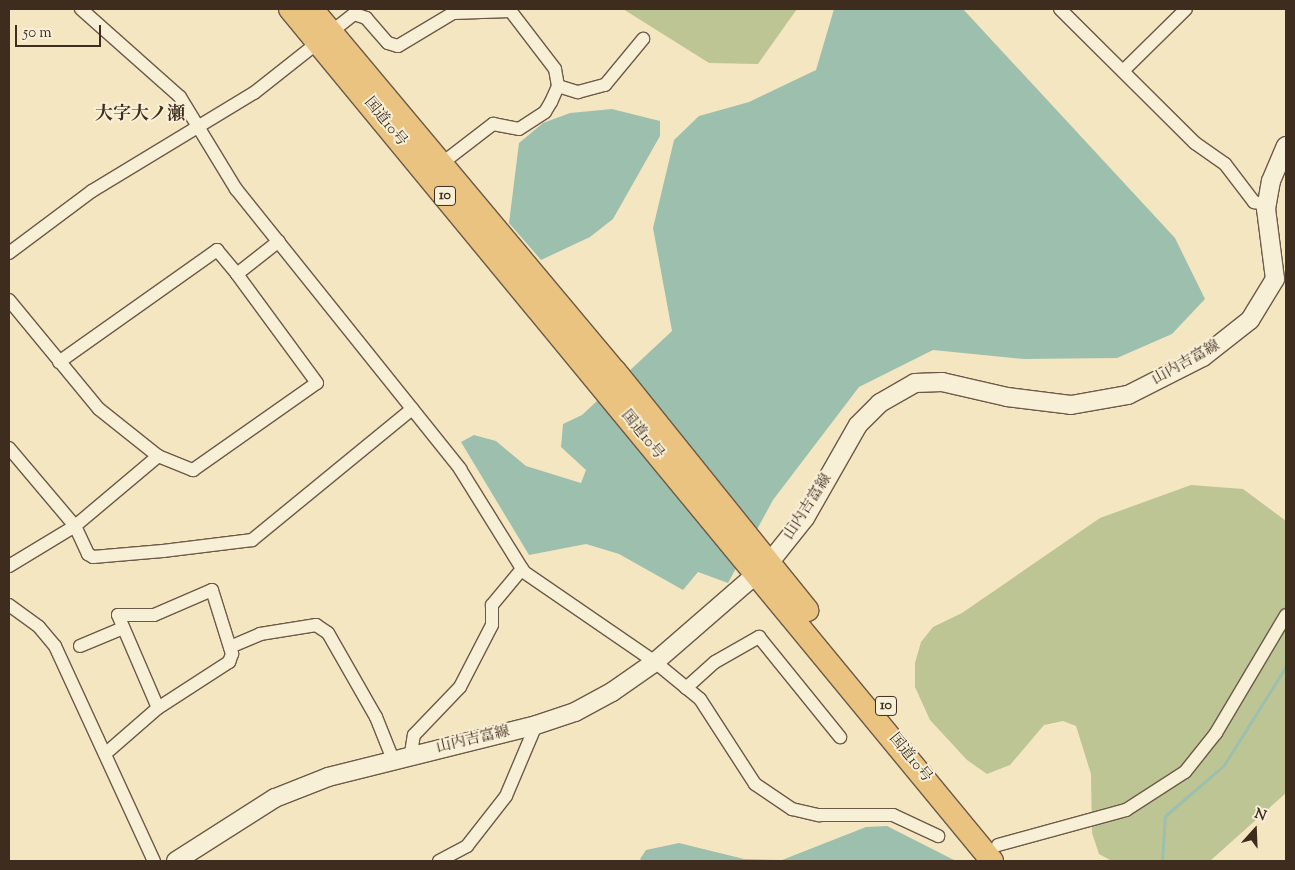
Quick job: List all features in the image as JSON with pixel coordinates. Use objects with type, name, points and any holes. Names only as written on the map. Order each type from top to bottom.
[{"type":"highway","name":"国道10号","points":[[290,9],[324,37],[441,164],[608,378]]},
{"type":"highway","name":"国道10号","points":[[312,9],[324,37],[608,378],[1000,856]]},
{"type":"main road","name":"山内吉富線","points":[[176,861],[275,798],[392,757],[536,725],[575,712],[655,662],[805,518],[858,425],[887,398],[915,383],[942,382],[1046,404],[1128,394],[1203,357],[1242,329],[1280,281],[1267,205],[1270,181],[1286,146]]},
{"type":"street","points":[[80,9],[180,98],[196,127],[236,189],[460,469],[522,569],[598,627],[655,662],[700,699],[755,784],[792,809],[819,815],[892,815],[938,836]]},
{"type":"street","points":[[1060,9],[1195,143],[1225,164],[1254,202],[1267,205]]},
{"type":"street","points":[[1123,71],[1186,9]]},
{"type":"street","points":[[9,253],[92,191],[254,93],[324,37],[358,14],[388,43],[398,46],[453,13],[509,10],[555,69],[558,86],[544,112],[519,128],[493,124],[441,164]]},
{"type":"street","points":[[558,86],[578,92],[605,84],[643,39]]},
{"type":"street","points":[[237,274],[279,242]]},
{"type":"street","points":[[9,300],[59,362],[98,409],[158,456],[193,470],[316,383],[237,274],[216,250],[59,362]]},
{"type":"street","points":[[9,448],[75,526],[93,558],[252,540],[412,409]]},
{"type":"street","points":[[9,566],[75,526],[158,456]]},
{"type":"street","points":[[411,753],[414,735],[460,687],[492,625],[492,605],[522,569]]},
{"type":"street","points":[[105,754],[158,708],[229,662],[230,647],[212,590],[154,615],[118,615],[158,708]]},
{"type":"street","points":[[9,605],[39,627],[55,646],[154,861]]},
{"type":"street","points":[[1000,856],[1126,810],[1185,772],[1216,733],[1286,615]]},
{"type":"street","points":[[230,647],[260,634],[316,625],[328,633],[376,717],[392,757]]},
{"type":"street","points":[[80,646],[123,628]]},
{"type":"street","points":[[686,688],[715,662],[760,637],[840,737]]},
{"type":"street","points":[[440,861],[467,846],[506,796],[536,725]]},
{"type":"shaded area","points":[[623,9],[797,9],[758,64],[709,63]]},
{"type":"shaded area","points":[[834,9],[963,9],[1175,238],[1205,299],[1172,334],[1117,358],[1024,359],[933,350],[859,387],[773,500],[728,583],[698,572],[683,590],[619,554],[586,544],[529,555],[461,442],[474,435],[496,441],[526,466],[581,483],[586,470],[561,447],[563,424],[582,415],[672,331],[653,228],[674,140],[699,116],[749,102],[816,70]]},
{"type":"shaded area","points":[[612,109],[660,121],[660,136],[613,219],[590,237],[541,260],[509,223],[519,143],[543,123],[570,113]]},
{"type":"shaded area","points":[[1191,485],[1243,489],[1286,521],[1286,793],[1210,861],[1112,861],[1099,854],[1092,833],[1091,774],[1076,726],[1063,721],[1044,725],[1010,765],[987,774],[967,760],[930,720],[915,687],[915,663],[921,642],[933,627],[962,613],[1100,518]]},
{"type":"shaded area","points":[[887,826],[956,861],[642,861],[640,859],[646,850],[679,843],[744,859],[782,860],[866,827]]},
{"type":"waterway","points":[[1162,861],[1165,816],[1224,765],[1286,666]]},
{"type":"district","name":"大字大ノ瀬","points":[[140,115]]}]
